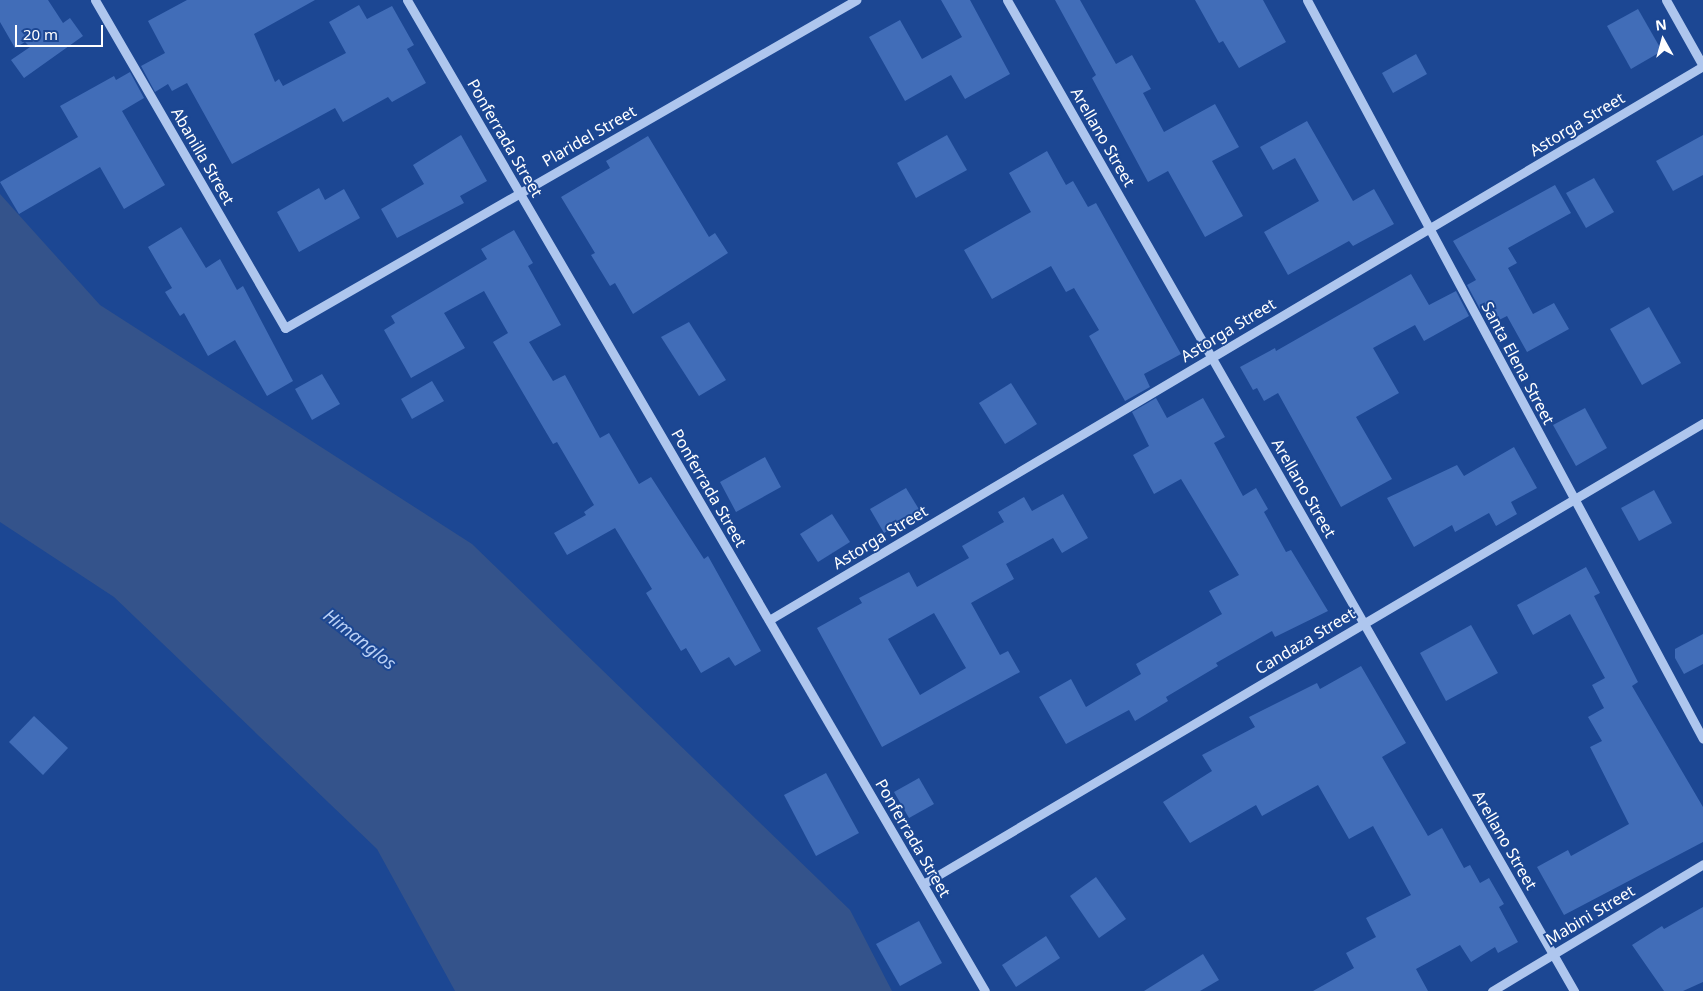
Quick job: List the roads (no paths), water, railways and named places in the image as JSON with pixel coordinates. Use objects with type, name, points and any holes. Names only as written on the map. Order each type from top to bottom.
[{"type":"street","name":"Abanilla Street","points":[[95,0],[285,328]]},
{"type":"street","name":"Ponferrada Street","points":[[407,0],[985,991]]},
{"type":"street","name":"Plaridel Street","points":[[285,328],[856,0]]},
{"type":"street","name":"Arellano Street","points":[[1007,0],[1574,991]]},
{"type":"street","name":"Santa Elena Street","points":[[1307,0],[1703,739]]},
{"type":"street","points":[[1666,0],[1703,66]]},
{"type":"street","name":"Astorga Street","points":[[769,620],[1703,66]]},
{"type":"street","name":"Candaza Street","points":[[923,884],[1703,423]]},
{"type":"street","name":"Mabini Street","points":[[1492,991],[1703,864]]},
{"type":"water","name":"Himanglos","points":[[0,194],[100,305],[472,544],[850,910],[892,991],[455,991],[377,849],[114,597],[0,522]]}]
